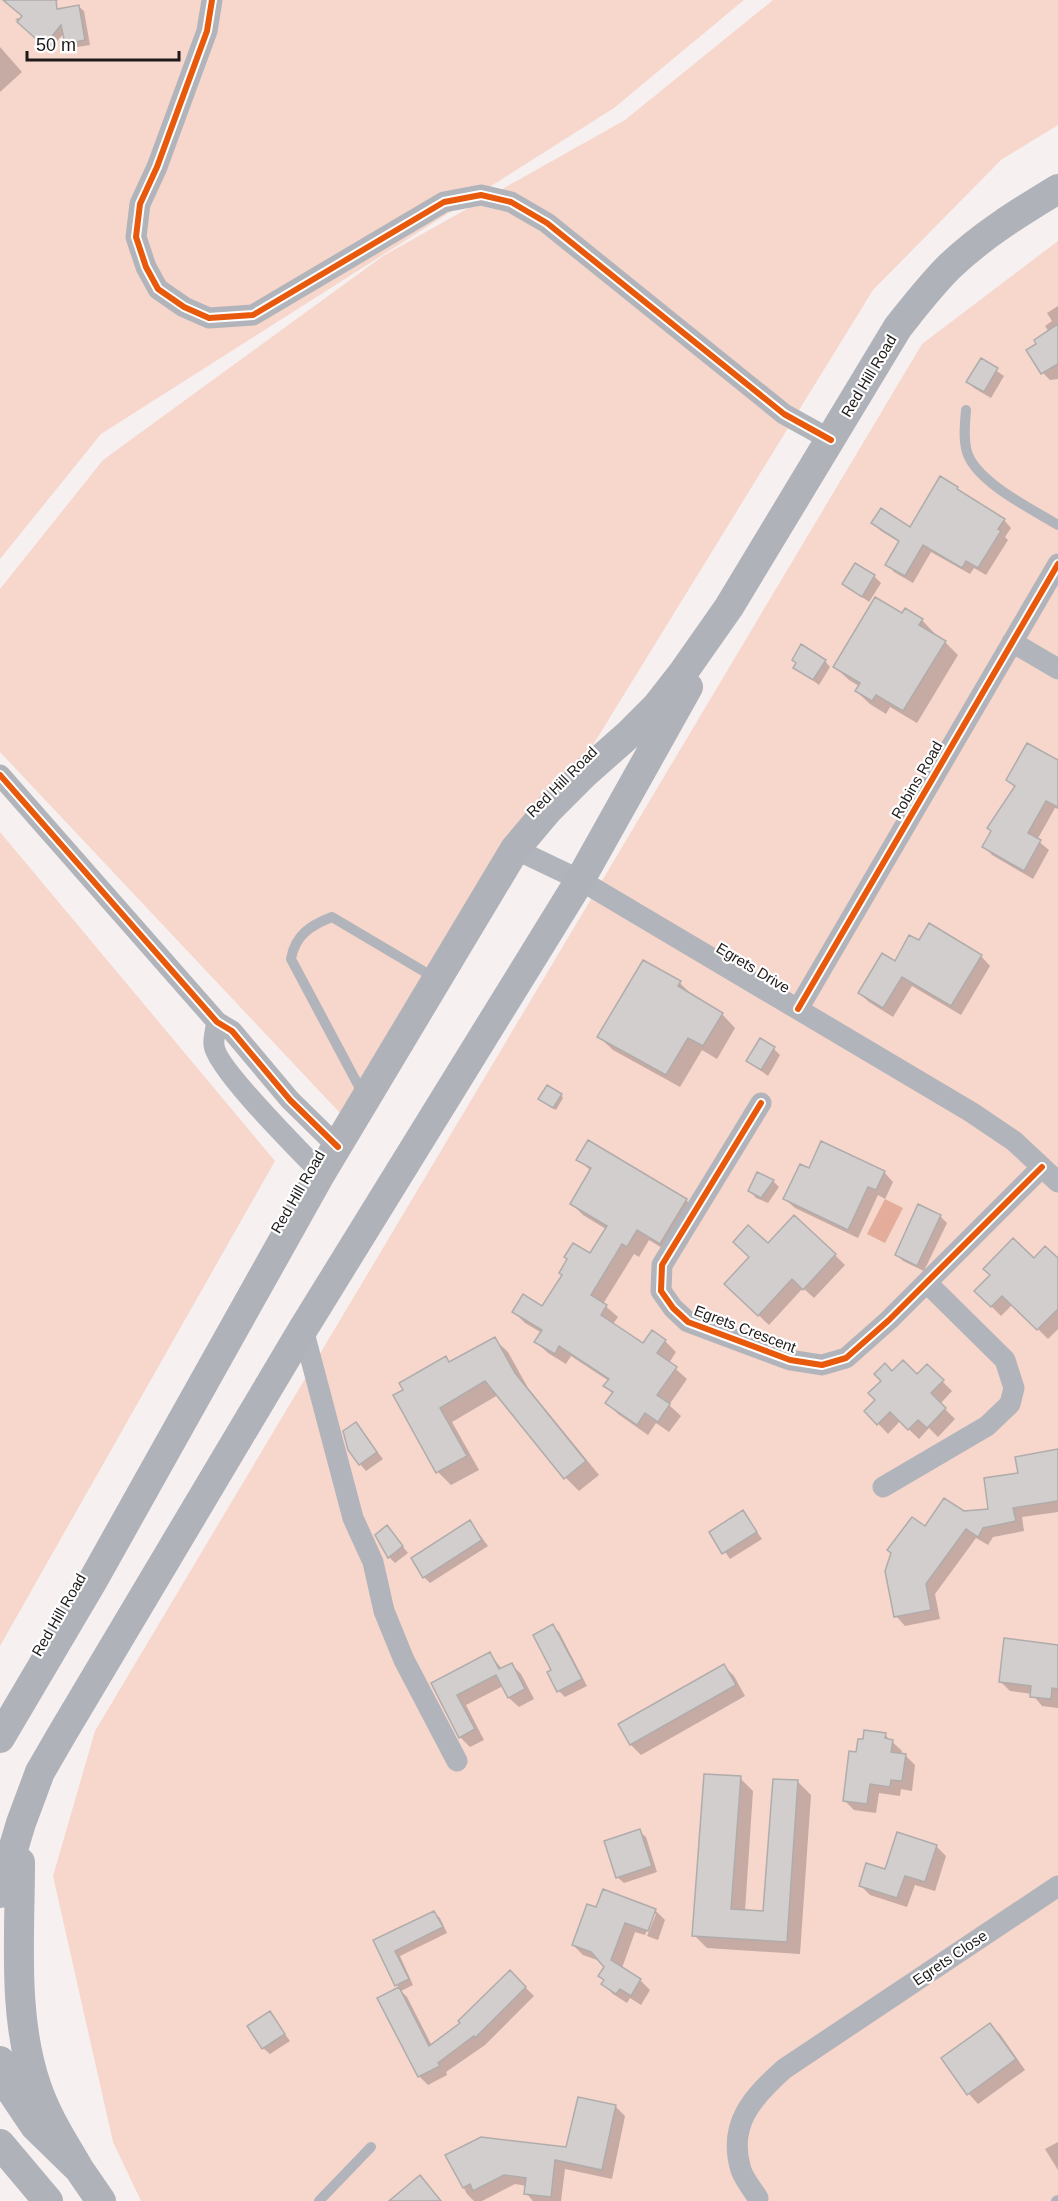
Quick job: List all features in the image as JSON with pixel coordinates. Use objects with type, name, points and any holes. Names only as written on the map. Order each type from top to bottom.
[{"type":"main road","name":"Red Hill Road","points":[[0,1738],[92,1582],[321,1173],[515,849],[547,811],[657,706],[682,674],[729,607],[898,327],[925,294],[950,267],[981,241],[1022,211],[1058,189]]},
{"type":"main road","name":"Red Hill Road","points":[[0,1893],[21,1823],[40,1772],[303,1329],[580,880],[670,723],[729,607]]},
{"type":"main road","points":[[21,1823],[19,1969],[28,2058],[45,2109],[79,2169],[101,2201]]},
{"type":"main road","points":[[0,2061],[6,2083],[35,2126],[79,2169]]},
{"type":"main road","points":[[0,2144],[48,2201]]},
{"type":"main road","points":[[0,2175],[43,2201]]},
{"type":"street","points":[[212,0],[207,31],[157,167],[140,204],[136,237],[146,267],[158,289],[184,307],[209,318],[253,315],[444,202],[481,195],[511,202],[547,223],[784,414],[831,440]]},
{"type":"street","name":"Robins Road","points":[[798,1009],[1058,564]]},
{"type":"street","points":[[1012,642],[1058,669]]},
{"type":"street","points":[[0,775],[217,1022],[232,1031],[290,1100],[338,1147]]},
{"type":"street","name":"Egrets Drive","points":[[515,849],[580,880],[971,1112],[1014,1141],[1058,1182]]},
{"type":"street","points":[[217,1022],[213,1045],[218,1059],[272,1122],[321,1173]]},
{"type":"street","name":"Egrets Crescent","points":[[761,1103],[662,1265],[661,1291],[673,1308],[688,1322],[790,1360],[822,1365],[846,1358],[927,1283],[1042,1167]]},
{"type":"street","points":[[883,1487],[987,1426],[1010,1404],[1014,1388],[1005,1360],[927,1283]]},
{"type":"street","points":[[303,1329],[353,1518],[373,1562],[384,1611],[404,1660],[458,1761]]},
{"type":"street","name":"Egrets Close","points":[[758,2198],[741,2172],[735,2142],[743,2117],[760,2091],[784,2069],[1058,1886]]},
{"type":"lane","points":[[966,410],[967,452],[975,466],[987,480],[1058,525]]},
{"type":"lane","points":[[366,1099],[291,959],[294,945],[317,923],[332,917],[438,979]]},
{"type":"lane","points":[[319,2201],[371,2147]]},
{"type":"shaded area","points":[[0,0],[744,0],[614,108],[101,434],[0,559]]},
{"type":"shaded area","points":[[773,0],[1058,0],[1058,125],[1001,160],[873,290],[356,1130],[0,752],[0,589],[103,460],[383,256],[625,120]]},
{"type":"shaded area","points":[[1058,241],[1058,2201],[141,2201],[113,2142],[53,1876],[95,1731],[922,344]]},
{"type":"shaded area","points":[[0,832],[275,1161],[0,1646]]},
{"type":"shaded area","points":[[885,1199],[903,1208],[885,1243],[867,1234]]},
{"type":"building","points":[[3,0],[56,0],[57,9],[79,5],[85,40],[65,44],[61,25],[44,46],[17,22],[22,16]]},
{"type":"building","points":[[1058,324],[1058,364],[1041,374],[1026,350],[1036,344],[1034,340]]},
{"type":"building","points":[[981,358],[998,368],[984,392],[966,382]]},
{"type":"building","points":[[940,476],[1005,519],[998,529],[1001,531],[978,568],[966,561],[962,568],[923,545],[905,576],[885,565],[899,541],[871,523],[881,508],[910,527]]},
{"type":"building","points":[[855,563],[875,575],[862,597],[842,584]]},
{"type":"building","points":[[875,597],[902,613],[905,608],[923,619],[919,625],[946,641],[903,711],[876,695],[872,701],[855,691],[860,683],[833,667]]},
{"type":"building","points":[[801,644],[826,660],[813,680],[793,668],[796,663],[792,660]]},
{"type":"building","points":[[1027,743],[1058,760],[1058,807],[1046,801],[1028,833],[1041,840],[1024,871],[982,847],[991,831],[987,828],[1015,786],[1006,780]]},
{"type":"building","points":[[929,923],[982,955],[951,1006],[902,977],[883,1008],[858,993],[882,953],[895,961],[909,935],[919,940]]},
{"type":"building","points":[[643,960],[681,981],[678,986],[723,1013],[703,1046],[688,1038],[666,1075],[597,1037]]},
{"type":"building","points":[[760,1038],[775,1047],[761,1070],[746,1061]]},
{"type":"building","points":[[547,1085],[562,1094],[553,1108],[538,1099]]},
{"type":"building","points":[[588,1140],[687,1199],[660,1244],[637,1230],[627,1247],[622,1244],[591,1295],[607,1305],[601,1315],[643,1343],[652,1330],[666,1340],[657,1353],[677,1367],[657,1395],[670,1404],[658,1422],[645,1413],[637,1425],[605,1403],[613,1392],[603,1386],[609,1379],[559,1346],[555,1354],[534,1342],[542,1330],[512,1312],[523,1294],[542,1306],[562,1275],[559,1273],[567,1259],[564,1257],[573,1243],[590,1253],[607,1226],[570,1204],[591,1168],[576,1160]]},
{"type":"building","points":[[821,1141],[885,1171],[876,1190],[868,1187],[848,1230],[783,1199],[800,1164],[809,1168]]},
{"type":"building","points":[[757,1172],[774,1180],[761,1198],[748,1191]]},
{"type":"building","points":[[918,1204],[941,1215],[917,1266],[895,1255]]},
{"type":"building","points":[[794,1215],[836,1254],[803,1290],[792,1279],[758,1316],[724,1284],[749,1257],[733,1242],[748,1225],[768,1243]]},
{"type":"building","points":[[1013,1238],[1034,1258],[1045,1246],[1058,1258],[1058,1309],[1037,1330],[1002,1296],[991,1307],[974,1291],[990,1275],[983,1269]]},
{"type":"building","points":[[495,1337],[515,1373],[586,1461],[564,1479],[485,1381],[440,1408],[467,1456],[436,1473],[393,1395],[403,1390],[399,1383],[446,1356],[449,1362]]},
{"type":"building","points":[[903,1360],[917,1374],[927,1364],[944,1380],[931,1393],[946,1408],[927,1428],[918,1420],[908,1430],[890,1412],[877,1425],[864,1411],[875,1400],[868,1393],[881,1381],[874,1374],[885,1363],[892,1371]]},
{"type":"building","points":[[356,1422],[377,1452],[359,1465],[348,1450],[343,1431]]},
{"type":"building","points":[[1058,1449],[1058,1501],[1013,1508],[1016,1521],[983,1528],[978,1537],[966,1529],[926,1584],[931,1610],[894,1617],[885,1571],[891,1553],[887,1550],[912,1517],[925,1526],[944,1498],[964,1511],[988,1509],[984,1478],[1018,1473],[1015,1457]]},
{"type":"building","points":[[743,1510],[757,1532],[722,1554],[709,1532]]},
{"type":"building","points":[[470,1520],[482,1540],[423,1578],[411,1558]]},
{"type":"building","points":[[387,1525],[403,1546],[388,1558],[375,1535]]},
{"type":"building","points":[[553,1624],[582,1679],[557,1692],[547,1672],[551,1670],[533,1635]]},
{"type":"building","points":[[1004,1638],[1058,1645],[1058,1689],[1052,1688],[1051,1699],[1030,1697],[1031,1686],[999,1682]]},
{"type":"building","points":[[490,1652],[499,1669],[512,1663],[525,1689],[508,1698],[496,1675],[457,1695],[475,1729],[459,1738],[431,1683]]},
{"type":"building","points":[[724,1664],[736,1685],[630,1745],[618,1724]]},
{"type":"building","points":[[864,1730],[886,1733],[885,1738],[893,1740],[891,1752],[906,1754],[902,1781],[891,1780],[890,1787],[870,1784],[867,1804],[843,1801],[849,1751],[856,1752],[858,1739],[863,1739]]},
{"type":"building","points":[[704,1774],[741,1776],[731,1909],[763,1911],[773,1779],[798,1780],[787,1942],[692,1936]]},
{"type":"building","points":[[640,1829],[652,1866],[616,1878],[604,1841]]},
{"type":"building","points":[[897,1832],[937,1845],[925,1882],[905,1876],[897,1898],[859,1886],[866,1863],[885,1869]]},
{"type":"building","points":[[603,1889],[656,1909],[648,1931],[625,1923],[611,1960],[641,1979],[631,1996],[620,1989],[616,1994],[601,1984],[604,1980],[598,1976],[604,1967],[591,1952],[572,1945],[587,1904],[596,1907]]},
{"type":"building","points":[[434,1911],[443,1927],[395,1951],[409,1979],[395,1986],[373,1940]]},
{"type":"building","points":[[510,1970],[526,1987],[475,2038],[474,2036],[438,2063],[440,2066],[418,2077],[377,1998],[399,1987],[429,2046],[460,2023],[458,2021]]},
{"type":"building","points":[[270,2011],[285,2034],[262,2049],[247,2026]]},
{"type":"building","points":[[990,2023],[1016,2059],[967,2095],[941,2058]]},
{"type":"building","points":[[578,2097],[616,2105],[602,2170],[555,2160],[551,2197],[524,2194],[526,2178],[504,2175],[473,2191],[470,2184],[463,2188],[445,2155],[481,2137],[566,2147]]},
{"type":"building","points":[[420,2175],[441,2201],[389,2201]]},
{"type":"cycle path","points":[[212,0],[207,31],[157,167],[140,204],[136,237],[146,267],[158,289],[184,307],[209,318],[253,315],[444,202],[481,195],[511,202],[547,223],[784,414],[831,440]]},
{"type":"cycle path","points":[[798,1009],[1058,564]]},
{"type":"cycle path","points":[[0,775],[217,1022],[232,1031],[290,1100],[338,1147]]},
{"type":"cycle path","points":[[761,1103],[662,1265],[661,1291],[673,1308],[688,1322],[790,1360],[822,1365],[846,1358],[889,1320],[1042,1167]]}]
